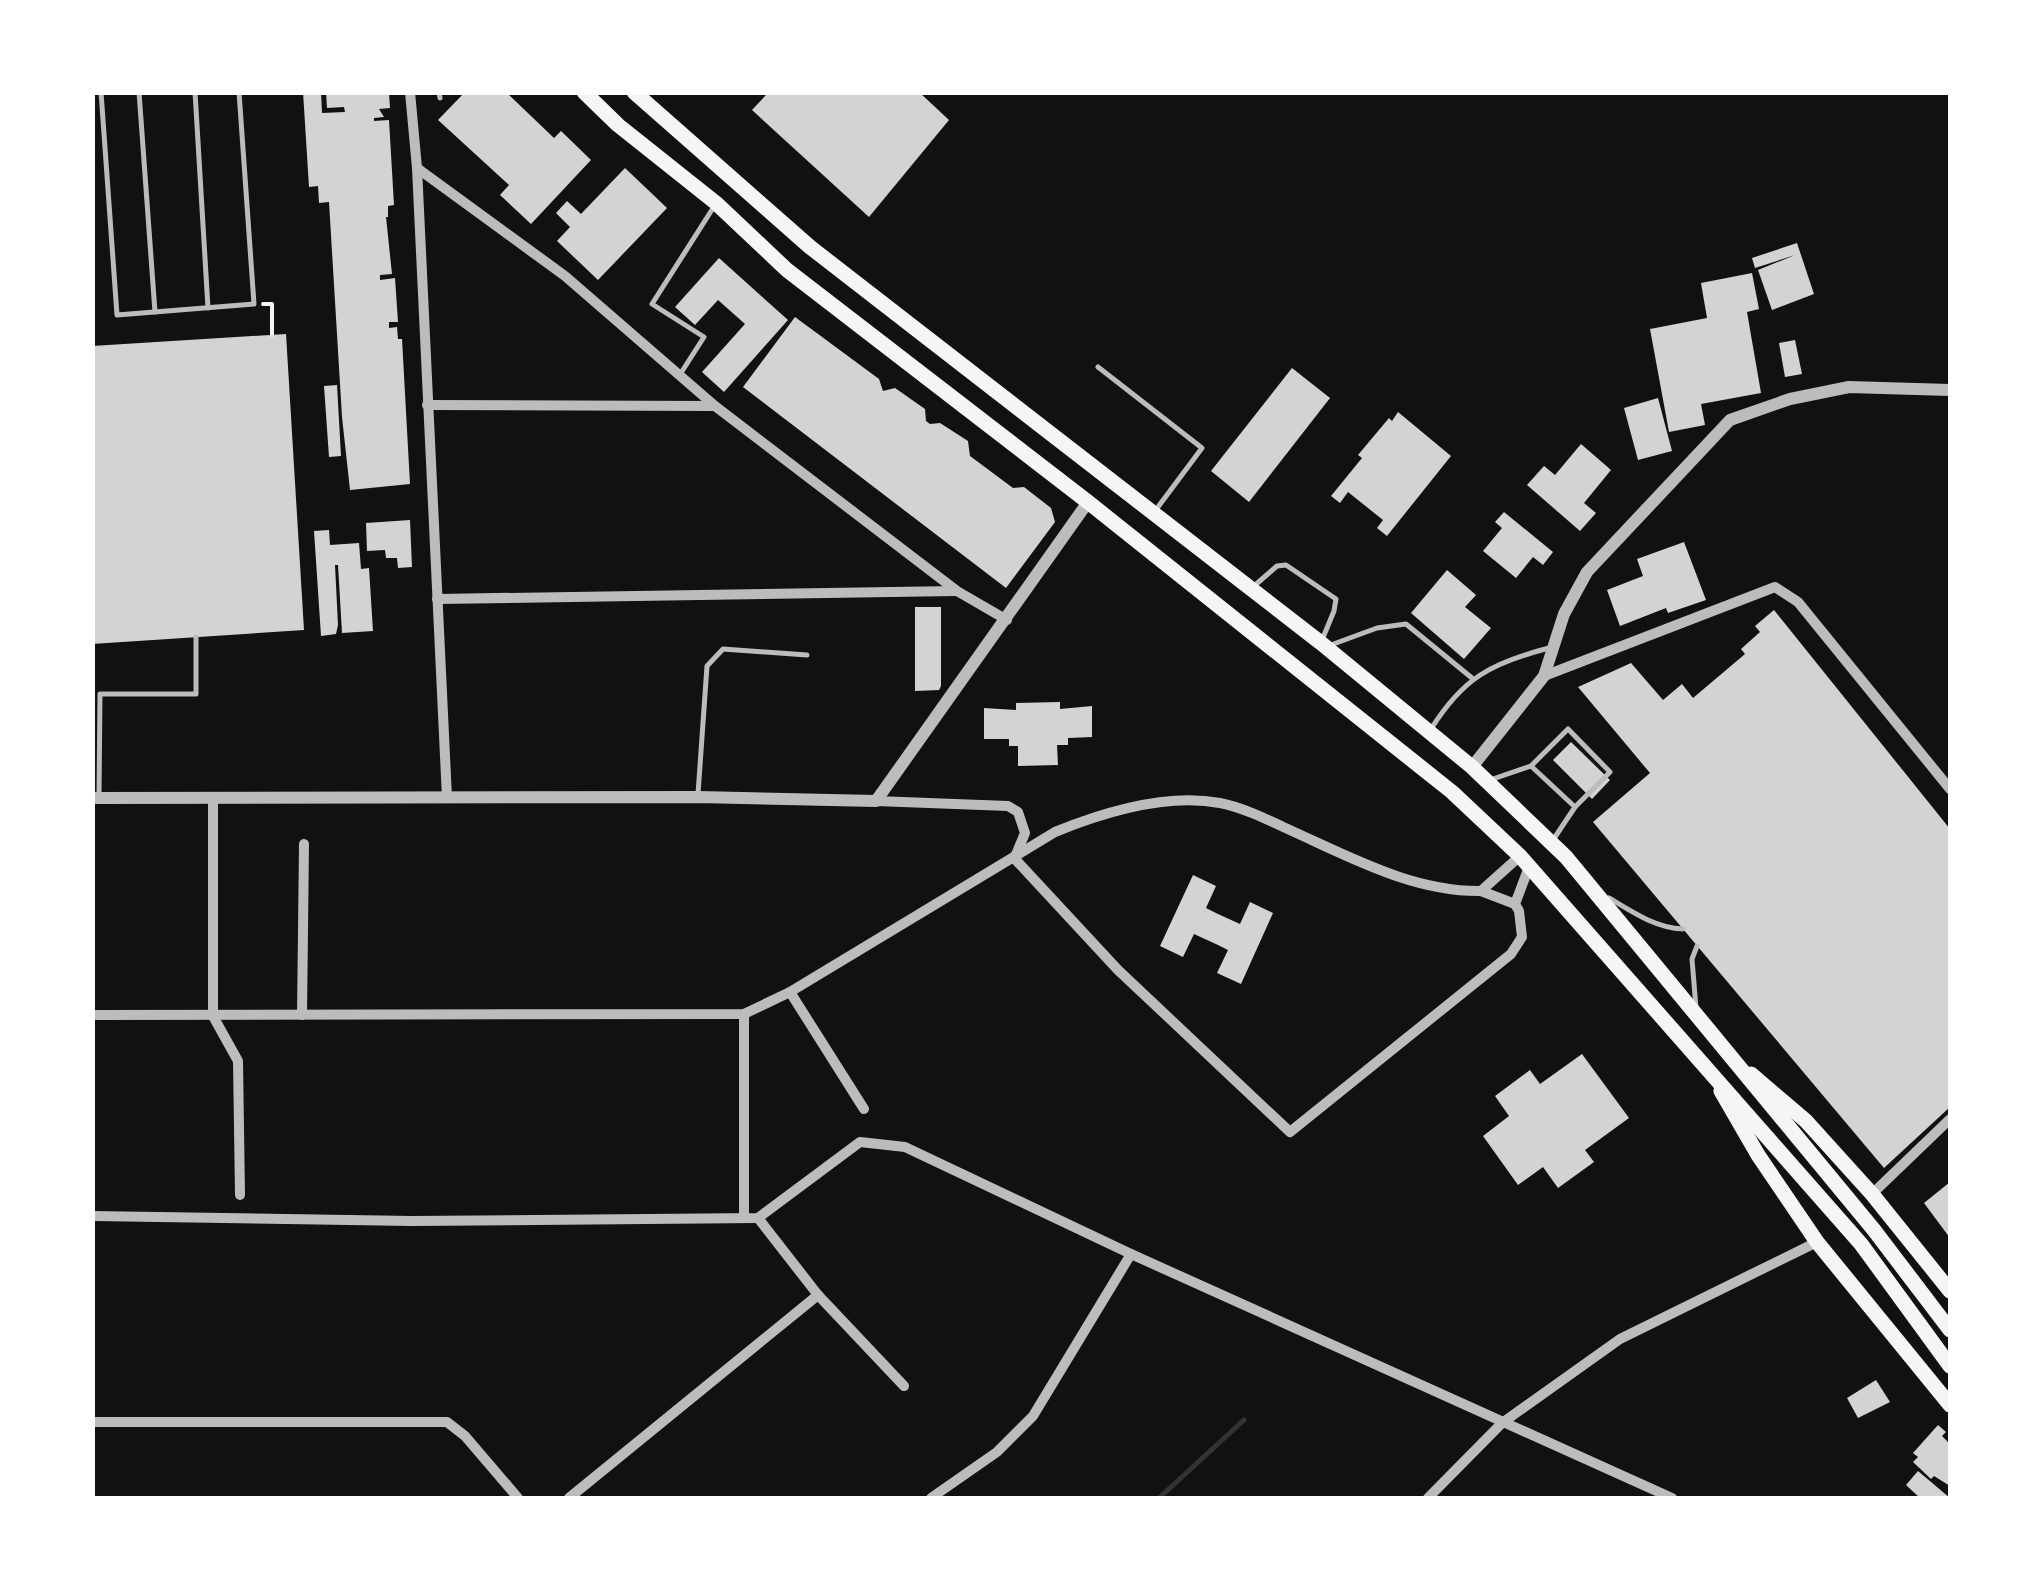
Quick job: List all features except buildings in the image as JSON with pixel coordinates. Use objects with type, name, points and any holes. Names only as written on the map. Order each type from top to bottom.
[{"type":"main road","points":[[584,92],[618,125],[716,203],[788,270],[1088,502],[1452,792],[1524,862],[1861,1244],[1950,1366]]},
{"type":"main road","points":[[634,92],[810,247],[1323,645],[1486,781],[1592,888],[1874,1230],[1950,1330]]},
{"type":"main road","points":[[1732,1058],[1806,1121],[1872,1194],[1950,1292]]},
{"type":"main road","points":[[1712,1075],[1758,1155],[1817,1242],[1950,1405]]},
{"type":"street","points":[[410,92],[417,168],[446,798]]},
{"type":"street","points":[[417,168],[565,276],[715,406],[957,590],[1007,620]]},
{"type":"street","points":[[1472,768],[1544,676],[1564,614],[1587,572],[1730,420],[1790,399],[1849,387],[1950,390]]},
{"type":"street","points":[[427,405],[715,406]]},
{"type":"street","points":[[876,801],[1088,502]]},
{"type":"street","points":[[1544,676],[1775,586],[1798,602],[1950,788]]},
{"type":"street","points":[[437,599],[957,590]]},
{"type":"street","points":[[214,797],[213,1016],[238,1061],[240,1195]]},
{"type":"street","points":[[96,798],[698,797],[1008,806],[1018,812],[1025,834],[1014,858]]},
{"type":"street","points":[[92,1015],[744,1014],[790,992],[1055,832],[1090,818],[1187,801],[1222,804],[1267,820],[1377,870],[1453,892],[1481,891],[1515,904],[1522,937],[1510,954],[1290,1132],[1118,970],[1014,858]]},
{"type":"street","points":[[302,1015],[304,844]]},
{"type":"street","points":[[1481,891],[1524,862]]},
{"type":"street","points":[[1515,904],[1524,862]]},
{"type":"street","points":[[790,992],[864,1110]]},
{"type":"street","points":[[744,1014],[744,1217]]},
{"type":"street","points":[[1872,1194],[1950,1119]]},
{"type":"street","points":[[92,1216],[412,1221],[758,1218],[860,1142],[905,1147],[1131,1254],[1672,1498]]},
{"type":"street","points":[[758,1218],[818,1295],[904,1386]]},
{"type":"street","points":[[1428,1498],[1502,1423],[1620,1339],[1817,1242]]},
{"type":"street","points":[[931,1498],[998,1452],[1033,1416],[1131,1254]]},
{"type":"street","points":[[570,1498],[818,1295]]},
{"type":"street","points":[[92,1422],[447,1422],[465,1436],[518,1498]]},
{"type":"lane","points":[[101,92],[117,315],[254,304],[239,92]]},
{"type":"lane","points":[[139,92],[155,312]]},
{"type":"lane","points":[[194,92],[208,308]]},
{"type":"lane","points":[[678,377],[704,337],[652,304],[716,203]]},
{"type":"lane","points":[[1098,367],[1202,448],[1153,513]]},
{"type":"lane","points":[[1250,588],[1277,566],[1286,565],[1336,599],[1323,645]]},
{"type":"lane","points":[[1323,645],[1377,628],[1406,624],[1472,678]]},
{"type":"lane","points":[[96,798],[100,694],[196,694],[196,637]]},
{"type":"lane","points":[[1429,732],[1448,703],[1472,678],[1519,656],[1553,647]]},
{"type":"lane","points":[[698,797],[707,666],[723,649],[807,655]]},
{"type":"lane","points":[[1486,781],[1531,766],[1568,729],[1610,772],[1575,807],[1551,843]]},
{"type":"lane","points":[[1531,766],[1575,807]]},
{"type":"lane","points":[[1592,888],[1650,921],[1683,929]]},
{"type":"lane","points":[[1697,946],[1692,959],[1697,1016]]},
{"type":"path","points":[[254,304],[272,304],[272,335]]},
{"type":"waterway","points":[[1159,1498],[1244,1420]]}]
